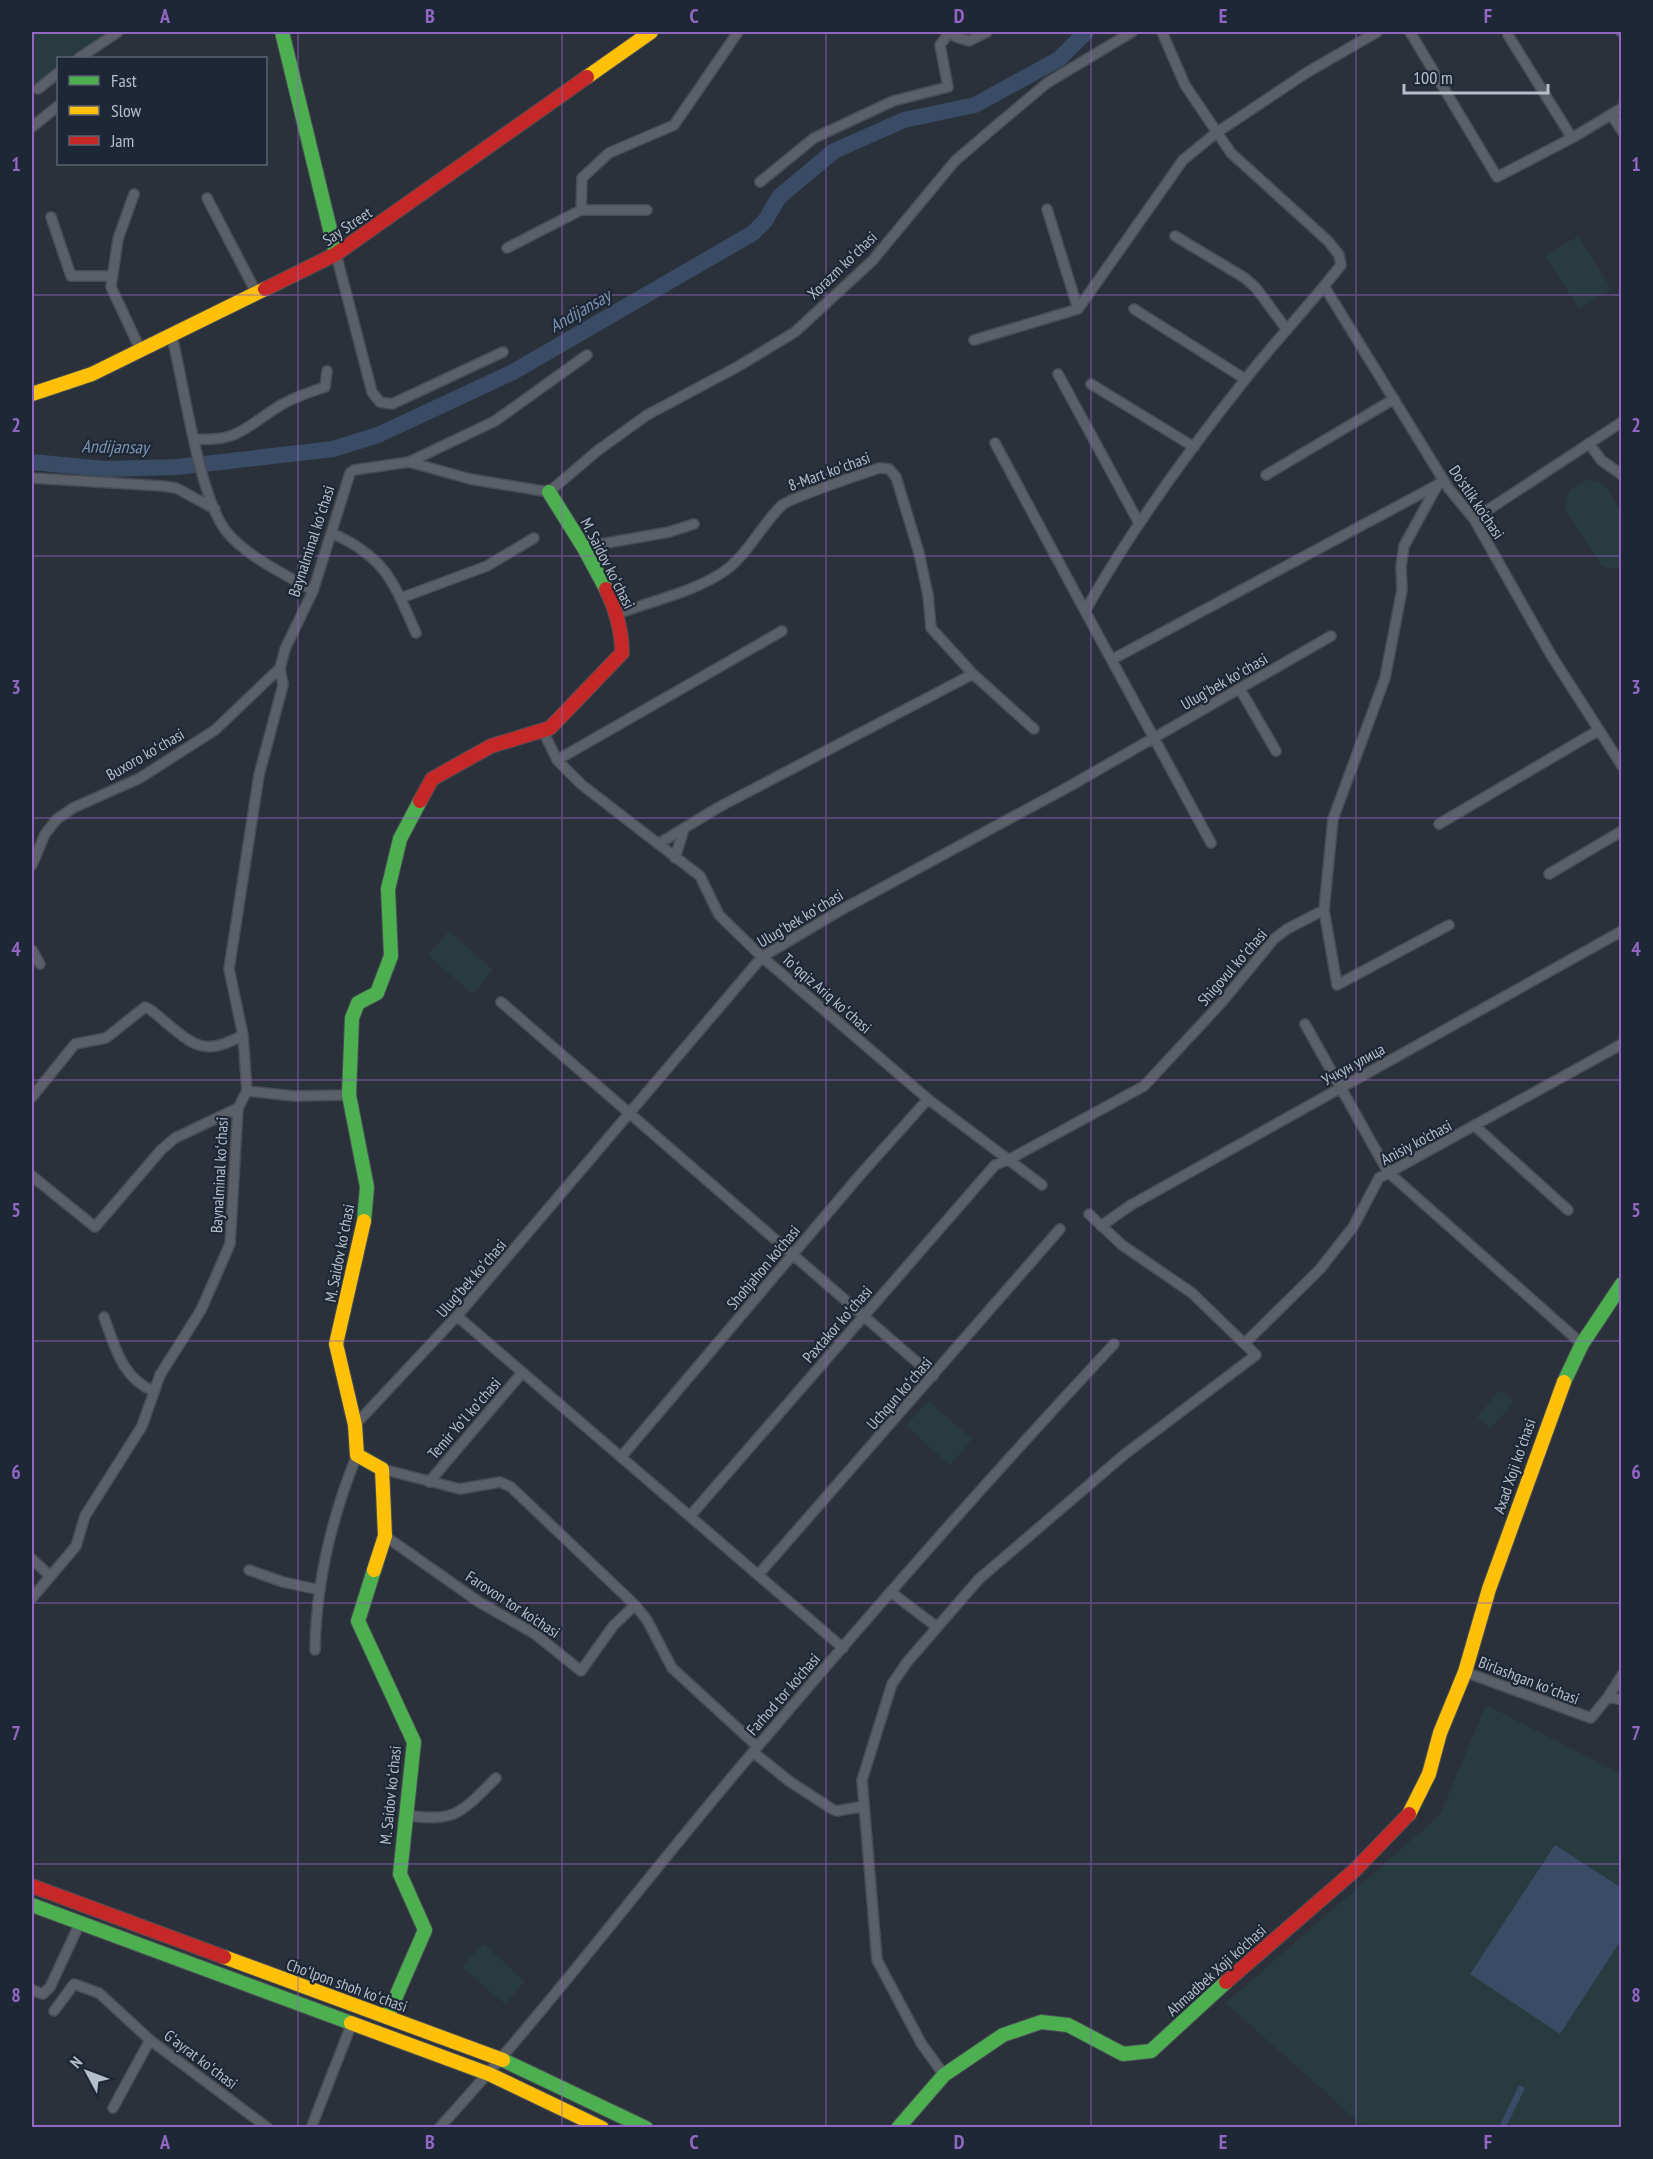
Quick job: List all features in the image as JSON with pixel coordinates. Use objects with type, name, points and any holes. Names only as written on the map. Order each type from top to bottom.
[{"type":"street","points":[[80,57],[118,32]]},
{"type":"street","points":[[282,32],[372,392],[380,402],[392,404],[503,352]]},
{"type":"street","name":"Say Street","points":[[32,394],[92,374],[172,337],[336,254],[651,32]]},
{"type":"street","points":[[581,210],[582,178],[594,164],[609,153],[674,124],[738,32]]},
{"type":"street","points":[[760,182],[814,138],[893,101],[948,87],[940,45],[948,32],[969,40],[987,32]]},
{"type":"street","name":"Xorazm koʻchasi","points":[[549,492],[597,451],[647,415],[737,367],[795,332],[872,261],[955,161],[1047,83],[1132,32]]},
{"type":"street","points":[[1085,611],[1120,550],[1194,447],[1245,379],[1341,265],[1339,255],[1231,153],[1185,85],[1162,32]]},
{"type":"street","points":[[974,340],[1078,309],[1183,160],[1216,133],[1306,73],[1377,32]]},
{"type":"street","points":[[1410,32],[1497,177],[1572,138],[1622,108]]},
{"type":"street","points":[[1508,35],[1572,138]]},
{"type":"street","points":[[38,89],[57,75]]},
{"type":"street","points":[[32,127],[57,107]]},
{"type":"street","points":[[1611,114],[1622,131]]},
{"type":"street","points":[[134,194],[118,239],[111,287],[115,300],[141,351]]},
{"type":"street","points":[[207,198],[257,294]]},
{"type":"street","points":[[1047,209],[1078,309]]},
{"type":"street","points":[[507,248],[581,210],[647,210]]},
{"type":"street","points":[[51,218],[71,276],[112,276]]},
{"type":"street","points":[[1175,236],[1245,278],[1256,288],[1287,330]]},
{"type":"street","name":"Do'stlik ko'chasi","points":[[1324,286],[1394,399],[1441,483],[1474,519],[1551,655],[1622,766]]},
{"type":"street","points":[[1134,309],[1245,379]]},
{"type":"street","points":[[172,337],[206,485],[225,530],[249,553],[313,591]]},
{"type":"street","points":[[410,462],[495,421],[587,355]]},
{"type":"street","points":[[196,443],[236,436],[282,404],[325,387],[327,371]]},
{"type":"street","points":[[1058,374],[1139,523]]},
{"type":"street","points":[[1091,384],[1194,447]]},
{"type":"street","points":[[1266,475],[1394,399]]},
{"type":"street","points":[[1474,519],[1622,422]]},
{"type":"street","points":[[995,443],[1211,843]]},
{"type":"street","points":[[1589,443],[1601,460],[1622,475]]},
{"type":"street","points":[[410,462],[470,479],[549,492]]},
{"type":"street","name":"Baynalminal koʻchasi","points":[[32,1598],[76,1546],[85,1516],[142,1426],[160,1375],[201,1310],[230,1245],[238,1108],[247,1091],[243,1035],[229,969],[259,775],[283,685],[280,668],[285,650],[313,591],[346,480],[354,470],[410,462]]},
{"type":"street","name":"8-Mart koʻchasi","points":[[617,614],[695,588],[723,573],[755,541],[782,504],[879,468],[889,469],[896,477],[919,553],[928,595],[931,628],[973,674],[1034,729]]},
{"type":"street","points":[[32,478],[176,488],[215,509]]},
{"type":"street","points":[[1113,659],[1441,483]]},
{"type":"street","points":[[1441,483],[1404,546],[1401,567],[1402,590],[1385,678],[1333,819],[1324,910],[1337,985],[1449,925]]},
{"type":"street","name":"M. Saidov koʻchasi","points":[[357,1455],[355,1425],[336,1344],[364,1224],[367,1187],[349,1095],[352,1018],[358,1003],[376,993],[391,956],[388,889],[400,839],[432,779],[491,746],[550,728],[618,660],[624,643],[617,614],[584,547],[549,492]]},
{"type":"street","points":[[584,547],[669,532],[694,524]]},
{"type":"street","points":[[332,533],[370,554],[386,570],[416,633]]},
{"type":"street","points":[[400,598],[487,566],[534,538]]},
{"type":"street","points":[[557,760],[782,631]]},
{"type":"street","name":"Ulugʻbek koʻchasi","points":[[355,1425],[457,1317],[762,957],[841,910],[1154,738],[1331,636]]},
{"type":"street","name":"Buxoro koʻchasi","points":[[32,865],[45,834],[57,819],[73,808],[140,778],[215,730],[280,668]]},
{"type":"street","points":[[658,844],[719,807],[973,674]]},
{"type":"street","points":[[1240,688],[1276,751]]},
{"type":"street","name":"Toʻqqiz Ariq koʻchasi","points":[[542,729],[557,760],[582,785],[700,876],[720,915],[762,957],[928,1099],[1042,1185]]},
{"type":"street","points":[[1439,824],[1599,730]]},
{"type":"street","points":[[675,858],[684,828]]},
{"type":"street","points":[[1549,874],[1622,831]]},
{"type":"street","name":"Shigovul koʻchasi","points":[[1010,1160],[1144,1086],[1222,1002],[1274,939],[1287,929],[1324,910]]},
{"type":"street","name":"Учкун улица","points":[[1101,1226],[1131,1205],[1622,931]]},
{"type":"street","points":[[32,950],[40,964]]},
{"type":"street","points":[[501,1002],[933,1376]]},
{"type":"street","points":[[32,1097],[75,1044],[106,1038],[145,1007],[188,1039],[207,1048],[221,1047],[243,1035]]},
{"type":"street","points":[[1305,1024],[1389,1172],[1582,1344]]},
{"type":"street","name":"Anisiy ko'chasi","points":[[1245,1343],[1320,1269],[1353,1227],[1379,1178],[1476,1127],[1622,1044]]},
{"type":"street","points":[[247,1091],[294,1096],[349,1095]]},
{"type":"street","name":"Shohjahon ko'chasi","points":[[622,1456],[928,1099]]},
{"type":"street","points":[[32,1176],[95,1227],[161,1150],[175,1138],[238,1108]]},
{"type":"street","points":[[1476,1127],[1568,1210]]},
{"type":"street","name":"Paxtakor koʻchasi","points":[[691,1515],[995,1165],[1010,1160]]},
{"type":"street","points":[[944,2074],[921,2043],[877,1960],[862,1779],[891,1684],[908,1660],[979,1579],[1125,1454],[1253,1358],[1255,1351],[1192,1293],[1122,1245],[1089,1214]]},
{"type":"street","name":"Uchqun koʻchasi","points":[[758,1575],[1060,1229]]},
{"type":"street","name":"Axad Xoji koʻchasi","points":[[1465,1672],[1489,1589],[1557,1396],[1582,1344],[1622,1284]]},
{"type":"street","points":[[104,1317],[121,1363],[129,1375],[141,1386],[153,1391]]},
{"type":"street","points":[[457,1317],[691,1515],[843,1648]]},
{"type":"street","name":"Farhod tor ko'chasi","points":[[489,2074],[755,1749],[1001,1466],[1114,1344]]},
{"type":"street","name":"Temir Yoʻl koʻchasi","points":[[429,1482],[522,1374]]},
{"type":"street","points":[[315,1650],[320,1590],[329,1531],[357,1455],[382,1469],[460,1488],[500,1482],[511,1487],[635,1605],[647,1620],[672,1668],[789,1781],[837,1811],[864,1806]]},
{"type":"street","name":"M. Saidov koʻchasi","points":[[382,1469],[385,1536],[358,1621],[414,1742],[400,1874],[424,1930],[387,2017]]},
{"type":"street","name":"Farovon tor ko'chasi","points":[[385,1536],[479,1602],[535,1634],[581,1671],[613,1626],[635,1605]]},
{"type":"street","points":[[32,1559],[50,1576]]},
{"type":"street","points":[[249,1570],[283,1582],[320,1590]]},
{"type":"street","points":[[892,1593],[938,1627]]},
{"type":"street","name":"Birlashgan koʻchasi","points":[[1465,1672],[1591,1718],[1622,1675]]},
{"type":"street","name":"Ahmadbek Xoji ko'chasi","points":[[898,2127],[944,2074],[1003,2036],[1041,2022],[1068,2025],[1123,2054],[1151,2051],[1272,1940],[1355,1870],[1413,1810],[1429,1774],[1440,1733],[1465,1672]]},
{"type":"street","points":[[1608,1697],[1622,1700]]},
{"type":"street","points":[[405,1815],[445,1818],[471,1803],[496,1778]]},
{"type":"street","name":"Choʻlpon shoh koʻchasi","points":[[32,1886],[501,2059],[646,2127]]},
{"type":"street","name":"Choʻlpon shoh koʻchasi","points":[[32,1905],[489,2074],[602,2127]]},
{"type":"street","points":[[32,1990],[43,1994],[50,1987],[80,1923]]},
{"type":"street","points":[[54,2011],[74,1984],[99,1993],[150,2040]]},
{"type":"street","points":[[311,2127],[352,2023]]},
{"type":"street","name":"Gʻayrat koʻchasi","points":[[113,2108],[150,2040],[267,2127]]},
{"type":"street","points":[[439,2127],[489,2074]]},
{"type":"green space","points":[[32,32],[110,32],[73,57],[57,57],[57,69],[32,88]]},
{"type":"green space","points":[[1578,236],[1611,289],[1579,309],[1546,256]]},
{"type":"green space","points":[[1588,480],[1604,484],[1621,512],[1621,568],[1608,568],[1601,565],[1565,508],[1571,490]]},
{"type":"green space","points":[[449,931],[493,970],[473,994],[428,955]]},
{"type":"green space","points":[[1500,1390],[1514,1402],[1490,1429],[1477,1417]]},
{"type":"green space","points":[[928,1401],[972,1439],[950,1465],[906,1426]]},
{"type":"green space","points":[[1486,1705],[1621,1774],[1621,2127],[1364,2127],[1226,2003],[1440,1815]]},
{"type":"green space","points":[[483,1944],[525,1981],[505,2004],[462,1967]]},
{"type":"water","points":[[1555,1845],[1622,1888],[1621,1940],[1560,2034],[1470,1974]]},
{"type":"water","points":[[1519,2085],[1525,2088],[1506,2127],[1499,2127]]},
{"type":"waterway","name":"Andijansay","points":[[32,462],[105,469],[178,467],[333,449],[378,435],[513,372],[753,233],[765,221],[779,197],[834,151],[904,120],[975,105],[1059,59],[1086,32]]},
{"type":"traffic: fast","points":[[282,32],[336,254]]},
{"type":"traffic: fast","points":[[549,492],[584,548],[606,589]]},
{"type":"traffic: fast","points":[[364,1221],[367,1187],[349,1095],[352,1018],[358,1003],[377,993],[391,956],[388,889],[400,839],[420,801]]},
{"type":"traffic: fast","points":[[1564,1382],[1582,1344],[1622,1284]]},
{"type":"traffic: fast","points":[[374,1570],[358,1621],[414,1742],[400,1874],[425,1930],[387,2017]]},
{"type":"traffic: fast","points":[[32,1905],[351,2023]]},
{"type":"traffic: fast","points":[[898,2128],[944,2075],[1003,2035],[1041,2022],[1068,2025],[1123,2054],[1151,2051],[1226,1982]]},
{"type":"traffic: fast","points":[[503,2060],[646,2128]]},
{"type":"traffic: slow","points":[[587,77],[651,32]]},
{"type":"traffic: slow","points":[[32,394],[92,374],[265,289]]},
{"type":"traffic: slow","points":[[364,1221],[336,1344],[355,1425],[357,1455],[382,1469],[385,1536],[374,1570]]},
{"type":"traffic: slow","points":[[1409,1814],[1429,1774],[1440,1733],[1465,1672],[1489,1589],[1564,1382]]},
{"type":"traffic: slow","points":[[224,1957],[503,2060]]},
{"type":"traffic: slow","points":[[351,2023],[489,2074],[602,2128]]},
{"type":"traffic: jam","points":[[265,289],[336,254],[587,77]]},
{"type":"traffic: jam","points":[[420,801],[432,779],[491,746],[550,728],[622,653],[618,620],[606,589]]},
{"type":"traffic: jam","points":[[1226,1982],[1355,1870],[1409,1814]]},
{"type":"traffic: jam","points":[[32,1886],[224,1957]]}]
